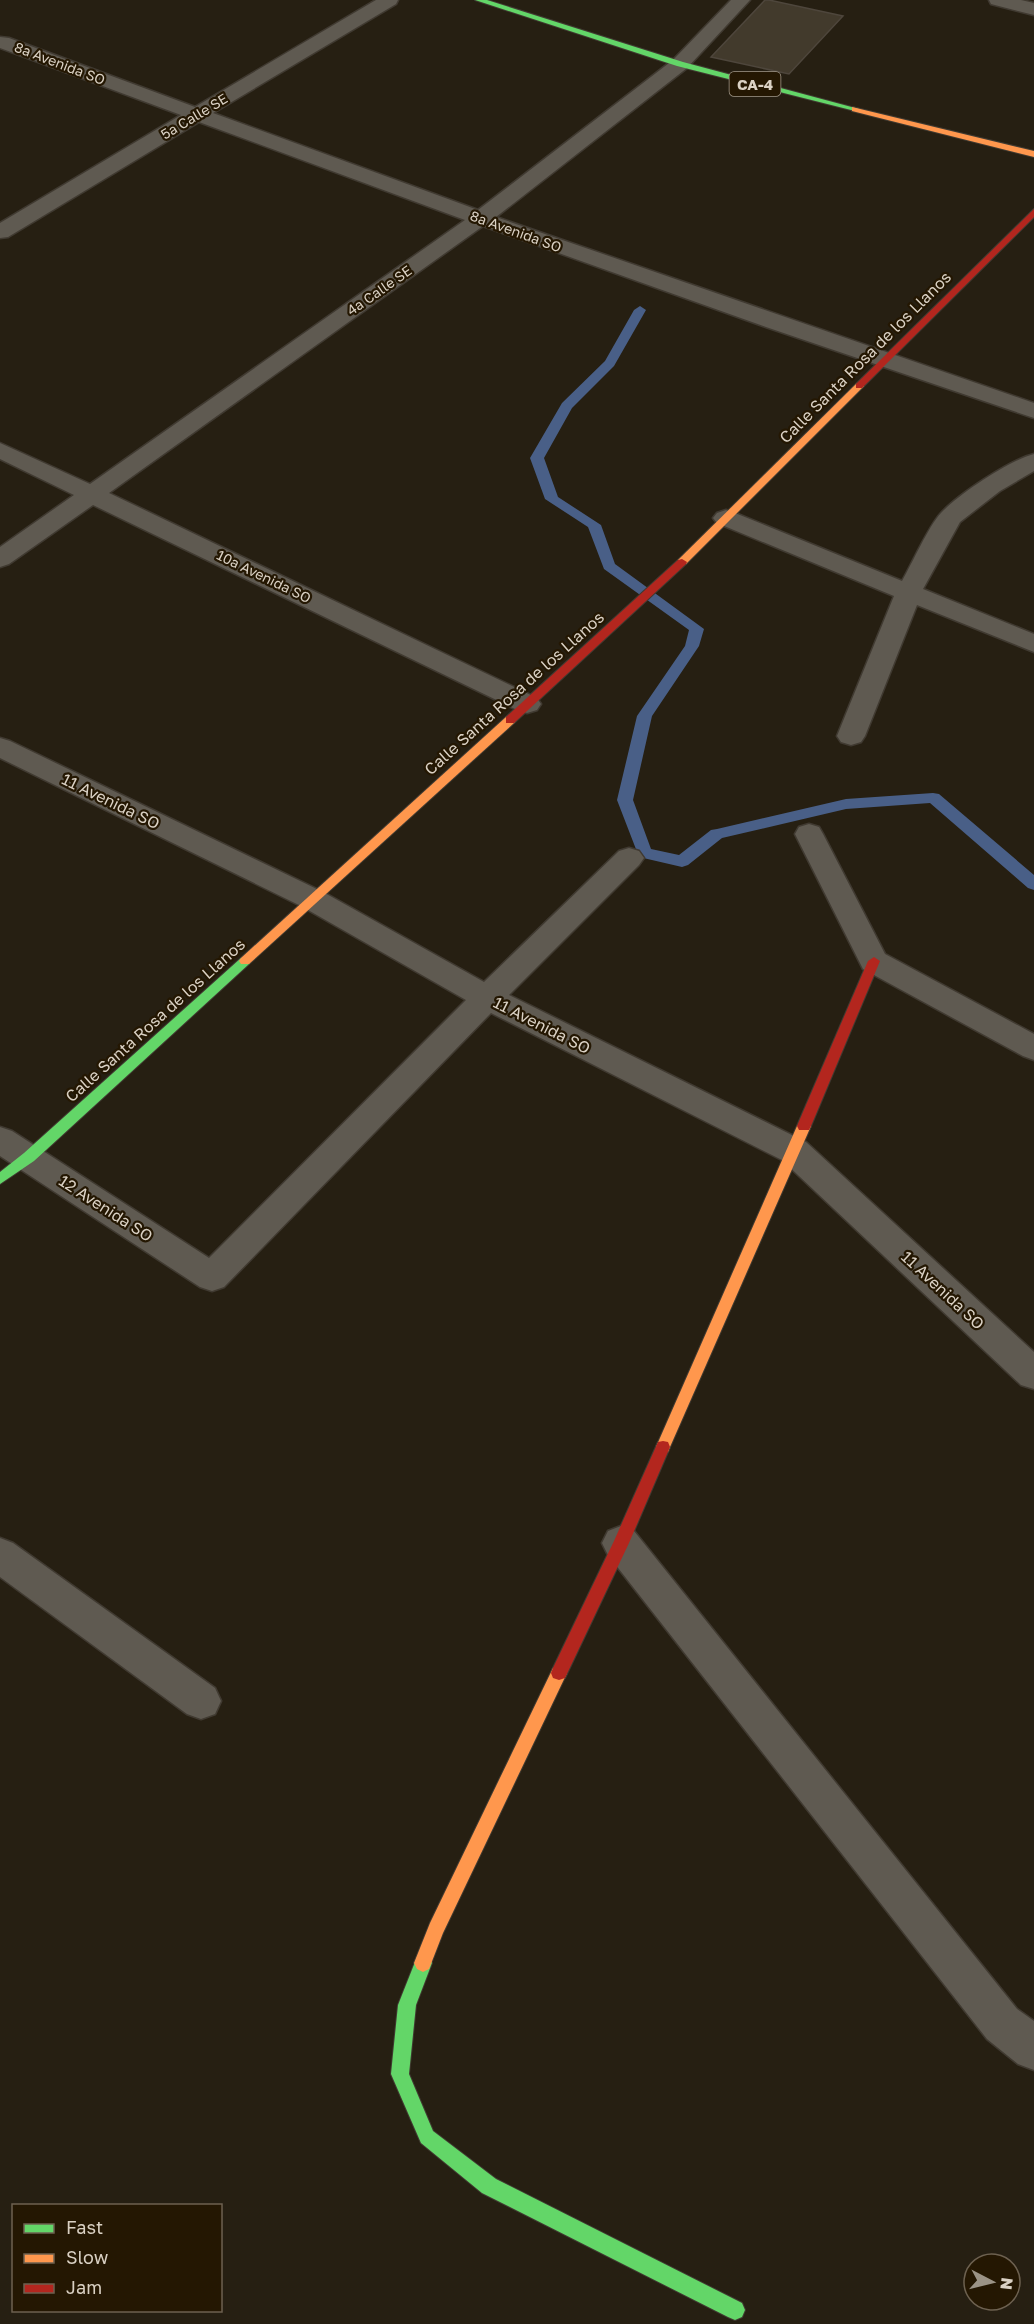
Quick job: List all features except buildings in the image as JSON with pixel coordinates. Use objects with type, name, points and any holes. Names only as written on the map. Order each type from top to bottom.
[{"type":"street","name":"5a Calle SE","points":[[3,227],[389,0]]},
{"type":"street","name":"CA-4","points":[[479,0],[680,64],[1034,154]]},
{"type":"street","name":"4a Calle SE","points":[[0,559],[481,218],[680,64],[741,0]]},
{"type":"street","points":[[998,0],[1034,9]]},
{"type":"street","name":"8a Avenida SO","points":[[2,42],[481,218],[884,361],[1034,411]]},
{"type":"street","name":"Calle Santa Rosa de los Llanos","points":[[0,1179],[29,1157],[670,574],[1034,212]]},
{"type":"street","name":"10a Avenida SO","points":[[0,450],[527,704]]},
{"type":"street","points":[[851,736],[909,592],[950,518],[992,486],[1034,461]]},
{"type":"street","points":[[726,518],[1034,644]]},
{"type":"street","name":"11 Avenida SO","points":[[0,747],[312,899],[487,998],[794,1151],[1034,1374]]},
{"type":"street","points":[[810,834],[874,960],[1034,1048]]},
{"type":"street","points":[[487,998],[629,858]]},
{"type":"street","points":[[735,2310],[489,2186],[427,2138],[400,2074],[407,2005],[436,1929],[621,1544],[794,1151],[874,960]]},
{"type":"street","name":"12 Avenida SO","points":[[0,1140],[212,1277],[487,998]]},
{"type":"street","points":[[621,1544],[1002,2024],[1034,2048]]},
{"type":"street","points":[[0,1555],[201,1701]]},
{"type":"waterway","points":[[640,310],[610,363],[567,406],[537,458],[552,499],[594,525],[609,566],[697,629],[692,646],[645,716],[625,800],[645,853],[682,861],[717,834],[846,804],[933,798],[1034,884]]},
{"type":"traffic: fast","points":[[479,0],[680,64],[855,109]]},
{"type":"traffic: fast","points":[[0,1179],[29,1157],[245,961]]},
{"type":"traffic: fast","points":[[423,1963],[407,2005],[400,2074],[427,2137],[489,2186],[735,2310]]},
{"type":"traffic: slow","points":[[855,109],[1034,154]]},
{"type":"traffic: slow","points":[[682,562],[859,386]]},
{"type":"traffic: slow","points":[[245,961],[510,720]]},
{"type":"traffic: slow","points":[[663,1447],[804,1126]]},
{"type":"traffic: slow","points":[[423,1963],[436,1929],[559,1673]]},
{"type":"traffic: jam","points":[[859,386],[1034,212]]},
{"type":"traffic: jam","points":[[510,720],[682,562]]},
{"type":"traffic: jam","points":[[804,1126],[874,961]]},
{"type":"traffic: jam","points":[[559,1673],[621,1543],[663,1447]]}]
